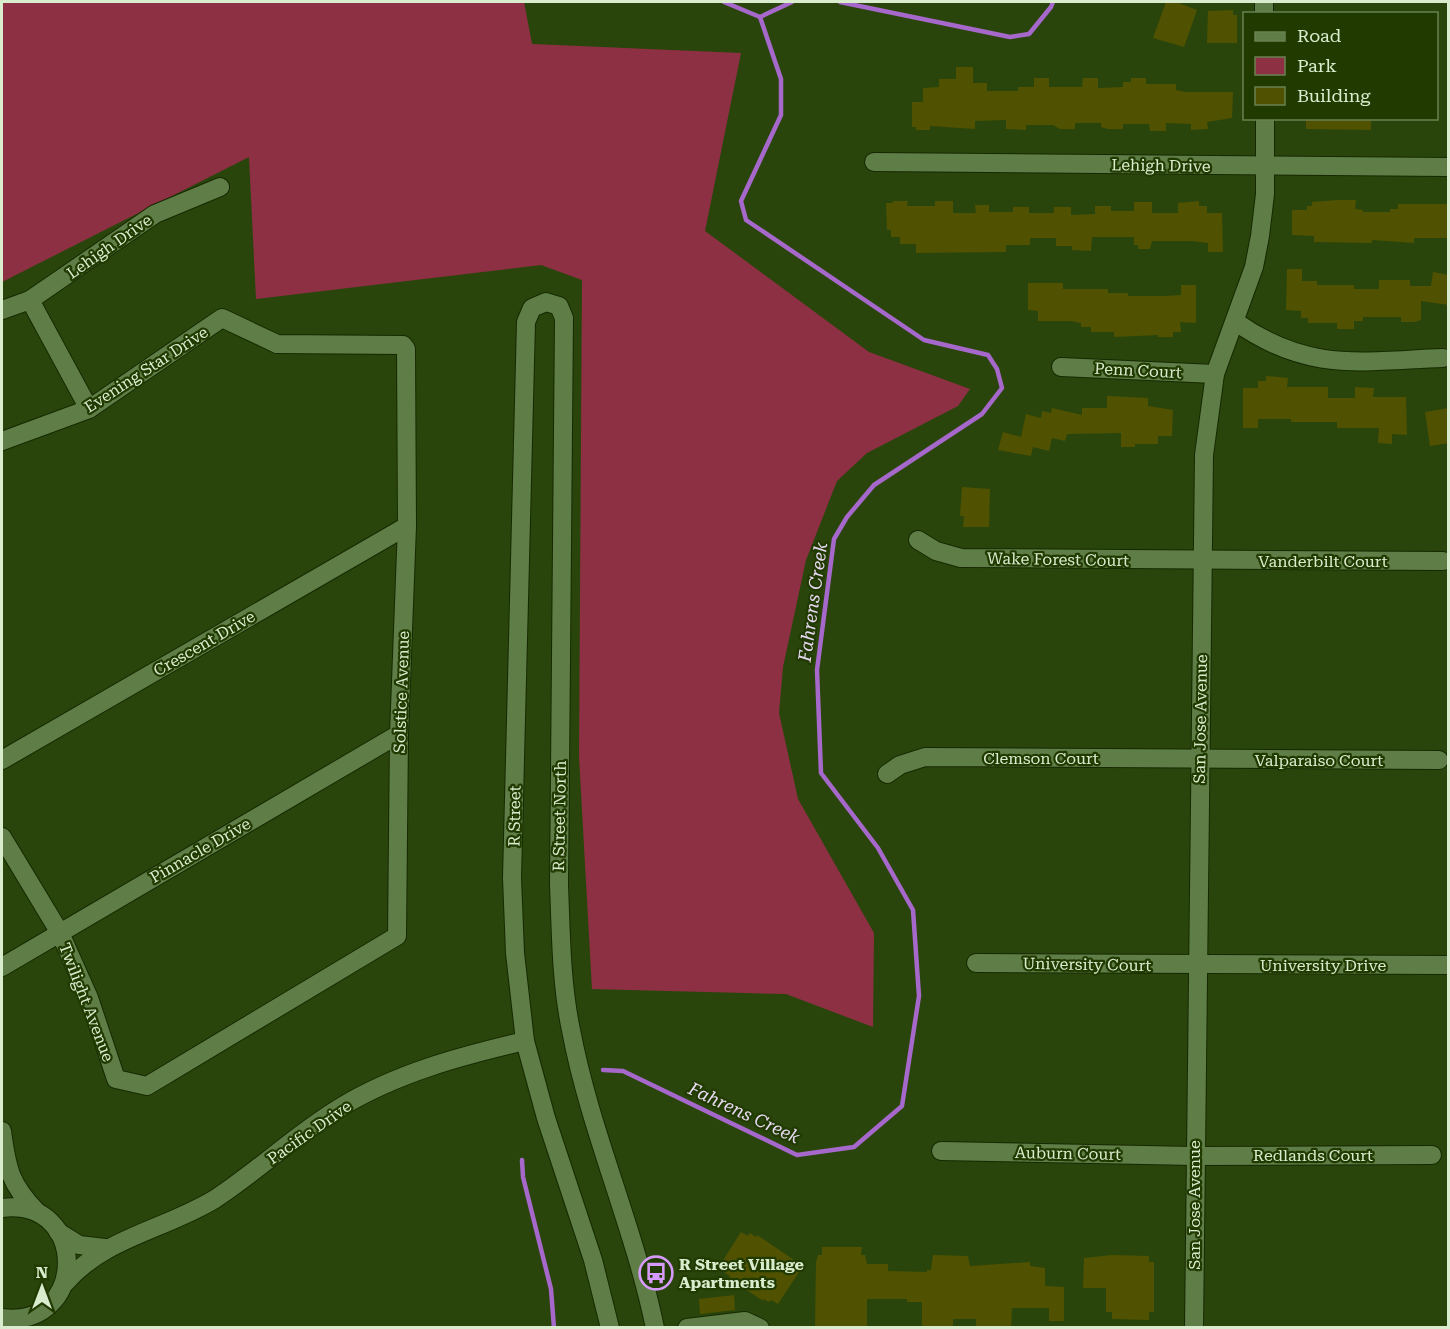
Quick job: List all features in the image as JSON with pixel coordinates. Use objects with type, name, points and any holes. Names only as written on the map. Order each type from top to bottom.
[{"type":"street","name":"San Jose Avenue","points":[[1194,1328],[1194,1156],[1204,455],[1215,374],[1236,322],[1254,267],[1260,236],[1265,166],[1264,120]]},
{"type":"street","name":"Lehigh Drive","points":[[874,162],[1449,167]]},
{"type":"street","name":"Lehigh Drive","points":[[2,310],[30,300],[155,213],[220,187]]},
{"type":"street","points":[[30,300],[89,409]]},
{"type":"street","name":"R Street","points":[[546,302],[532,308],[526,322],[512,878],[515,952],[525,1041],[546,1118],[593,1260],[610,1328]]},
{"type":"street","name":"R Street North","points":[[546,302],[559,306],[564,318],[559,885],[570,1029],[585,1090],[644,1273],[655,1328]]},
{"type":"street","name":"Evening Star Drive","points":[[2,441],[89,409],[222,318]]},
{"type":"street","name":"Solstice Avenue","points":[[147,1086],[397,936],[399,734],[406,526],[406,349],[403,345],[277,344],[222,318]]},
{"type":"street","points":[[1236,322],[1261,340],[1306,357],[1335,362],[1443,358]]},
{"type":"street","name":"Penn Court","points":[[1061,367],[1215,374]]},
{"type":"street","name":"Crescent Drive","points":[[2,760],[406,526]]},
{"type":"street","name":"Wake Forest Court","points":[[918,540],[936,551],[961,558],[1203,560]]},
{"type":"street","name":"Vanderbilt Court","points":[[1203,560],[1443,561]]},
{"type":"street","name":"Pinnacle Drive","points":[[2,967],[399,734]]},
{"type":"street","name":"Clemson Court","points":[[887,774],[900,765],[926,757],[1200,759]]},
{"type":"street","name":"Valparaiso Court","points":[[1200,759],[1439,760]]},
{"type":"street","name":"Twilight Avenue","points":[[2,837],[60,933],[89,998],[116,1079],[147,1086]]},
{"type":"street","name":"University Court","points":[[976,963],[1197,965]]},
{"type":"street","name":"University Drive","points":[[1197,965],[1449,965]]},
{"type":"street","name":"Pacific Drive","points":[[23,1328],[55,1298],[64,1283],[81,1264],[105,1248],[152,1230],[214,1199],[340,1108],[396,1079],[458,1057],[525,1041]]},
{"type":"street","points":[[2,1131],[4,1178],[58,1232],[79,1245],[105,1248]]},
{"type":"street","name":"Auburn Court","points":[[941,1151],[1194,1156]]},
{"type":"street","name":"Redlands Court","points":[[1194,1156],[1432,1155]]},
{"type":"street","points":[[2,1208],[20,1208],[38,1213]]},
{"type":"street","points":[[58,1232],[67,1251],[64,1283]]},
{"type":"street","points":[[2,1318],[21,1318],[42,1311]]},
{"type":"street","points":[[687,1328],[745,1321],[755,1323],[760,1328]]},
{"type":"green space","points":[[2,2],[524,2],[532,44],[741,53],[705,231],[869,352],[970,389],[958,406],[867,453],[837,481],[806,560],[783,667],[779,713],[798,799],[874,933],[873,1027],[786,994],[592,989],[579,756],[582,280],[541,265],[256,299],[249,157],[2,282]]},
{"type":"building","points":[[1166,2],[1176,2],[1197,10],[1184,47],[1153,38]]},
{"type":"building","points":[[1233,10],[1233,15],[1237,15],[1237,43],[1207,43],[1208,11]]},
{"type":"building","points":[[956,67],[973,67],[973,83],[987,83],[987,91],[1018,91],[1018,87],[1034,87],[1034,78],[1049,78],[1049,87],[1082,87],[1083,78],[1098,78],[1098,88],[1123,87],[1123,82],[1131,82],[1131,78],[1146,78],[1146,84],[1176,84],[1176,90],[1185,92],[1233,92],[1232,118],[1207,122],[1208,129],[1191,130],[1191,124],[1166,123],[1166,131],[1150,131],[1149,124],[1123,124],[1123,129],[1108,129],[1101,127],[1101,123],[1075,123],[1075,129],[1060,129],[1053,125],[1026,125],[1026,130],[1006,129],[1006,120],[975,121],[975,129],[930,126],[930,130],[916,130],[916,127],[912,127],[912,102],[923,102],[923,88],[939,87],[939,79],[956,79]]},
{"type":"building","points":[[1306,120],[1371,120],[1371,130],[1306,129]]},
{"type":"building","points":[[1356,200],[1355,209],[1363,210],[1363,212],[1390,212],[1390,209],[1398,209],[1398,204],[1449,204],[1448,238],[1414,238],[1414,243],[1372,240],[1372,243],[1314,242],[1314,236],[1292,235],[1292,210],[1307,210],[1307,206],[1312,206],[1312,202]]},
{"type":"building","points":[[893,201],[908,201],[907,206],[935,206],[935,201],[953,201],[953,213],[976,213],[975,205],[989,205],[989,212],[1013,212],[1013,207],[1029,207],[1029,213],[1054,213],[1054,207],[1071,207],[1071,215],[1095,214],[1095,206],[1111,206],[1111,211],[1134,211],[1134,202],[1152,202],[1152,213],[1178,213],[1178,203],[1199,201],[1199,206],[1207,206],[1207,213],[1222,213],[1223,252],[1208,252],[1208,243],[1192,241],[1152,241],[1150,249],[1138,249],[1138,245],[1134,245],[1134,237],[1092,237],[1091,251],[1072,250],[1072,246],[1056,246],[1056,238],[1030,238],[1030,245],[1006,245],[1006,252],[916,253],[916,244],[900,244],[900,237],[891,237],[891,230],[887,230],[886,203],[893,203]]},
{"type":"building","points":[[1287,269],[1302,269],[1302,281],[1317,281],[1317,285],[1354,285],[1354,289],[1379,289],[1379,280],[1410,280],[1410,286],[1431,286],[1433,272],[1449,275],[1449,305],[1421,301],[1421,320],[1414,322],[1401,322],[1401,317],[1363,317],[1363,321],[1354,321],[1354,329],[1337,329],[1337,323],[1308,323],[1308,318],[1301,318],[1301,311],[1286,310]]},
{"type":"building","points":[[1028,283],[1063,283],[1063,289],[1108,289],[1108,293],[1128,293],[1128,296],[1181,295],[1181,285],[1196,285],[1196,323],[1180,322],[1181,332],[1173,332],[1173,337],[1158,337],[1158,335],[1114,337],[1114,332],[1091,332],[1091,327],[1081,327],[1081,323],[1038,321],[1038,311],[1028,310]]},
{"type":"building","points":[[1266,376],[1288,378],[1287,387],[1328,387],[1328,398],[1355,398],[1355,387],[1374,388],[1373,397],[1406,397],[1407,435],[1392,434],[1392,444],[1378,443],[1379,428],[1337,428],[1337,422],[1291,422],[1291,419],[1258,419],[1258,428],[1243,428],[1243,388],[1258,388],[1258,381],[1266,381]]},
{"type":"building","points":[[1107,396],[1148,398],[1148,406],[1173,410],[1172,436],[1158,436],[1158,444],[1135,444],[1135,447],[1121,447],[1121,433],[1067,434],[1065,441],[1052,438],[1049,451],[1033,447],[1031,456],[998,450],[1003,432],[1021,437],[1026,414],[1041,418],[1042,411],[1051,413],[1052,408],[1082,415],[1082,408],[1107,408]]},
{"type":"building","points":[[1449,408],[1449,443],[1430,446],[1425,412]]},
{"type":"building","points":[[962,487],[990,489],[989,527],[963,527],[964,516],[960,516]]},
{"type":"building","points":[[741,1232],[748,1236],[750,1233],[756,1237],[757,1235],[803,1266],[778,1304],[771,1300],[769,1302],[763,1299],[763,1301],[729,1278],[730,1276],[724,1272],[726,1269],[720,1265]]},
{"type":"building","points":[[822,1247],[862,1247],[861,1255],[865,1255],[867,1264],[888,1264],[888,1271],[927,1272],[931,1270],[933,1255],[968,1256],[970,1266],[1030,1262],[1030,1266],[1045,1268],[1045,1286],[1064,1287],[1064,1321],[1049,1321],[1049,1308],[1012,1308],[1011,1328],[976,1328],[976,1319],[953,1319],[953,1328],[922,1328],[922,1302],[907,1302],[907,1299],[867,1299],[867,1328],[815,1328],[816,1262],[818,1255],[822,1255]]},
{"type":"building","points":[[1112,1255],[1149,1256],[1149,1262],[1154,1262],[1154,1312],[1149,1312],[1149,1320],[1112,1319],[1112,1312],[1106,1312],[1106,1288],[1083,1288],[1084,1258]]},
{"type":"building","points":[[734,1295],[735,1310],[700,1314],[699,1299]]},
{"type":"waterway","name":"Fahrens Creek","points":[[603,1070],[623,1071],[797,1155],[854,1147],[902,1106],[919,996],[913,910],[878,848],[821,773],[817,670],[834,539],[847,517],[874,485],[982,414],[1002,388],[997,369],[988,355],[924,340],[746,220],[741,201],[781,115],[781,79],[760,17],[724,2]]},
{"type":"waterway","points":[[760,17],[792,2]]},
{"type":"waterway","points":[[840,2],[1010,37],[1029,34],[1053,2]]},
{"type":"waterway","name":"Fahrens Creek","points":[[522,1160],[523,1177],[551,1289],[554,1328]]},
{"type":"place","name":"R Street Village Apartments","points":[[656,1273]]}]
